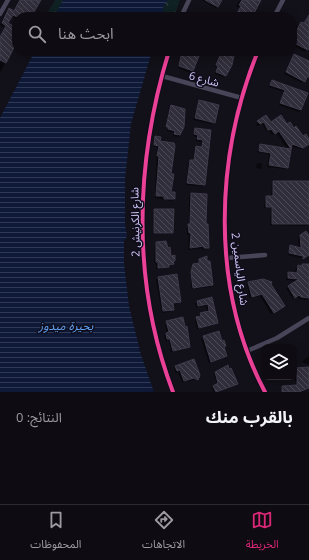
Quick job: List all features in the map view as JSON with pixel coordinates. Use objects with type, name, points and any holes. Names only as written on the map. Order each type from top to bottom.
[{"type":"street","points":[[0,14],[8,0]]},
{"type":"street","points":[[183,12],[189,0]]},
{"type":"street","points":[[277,12],[283,0]]},
{"type":"street","name":"شارع الكرنيش 2","points":[[168,56],[153,112],[146,155],[142,198],[146,284],[152,325],[173,392]]},
{"type":"street","name":"شارع الياسمين 2","points":[[256,56],[233,129],[228,168],[225,220],[227,258],[233,298],[247,351],[265,392]]},
{"type":"street","name":"شارع 6","points":[[162,76],[242,98]]},
{"type":"street","points":[[227,258],[265,255]]},
{"type":"street","points":[[247,351],[277,338],[309,318]]},
{"type":"green space","points":[[55,0],[180,0],[176,12],[48,12]]},
{"type":"water","points":[[63,0],[168,0],[163,7],[164,12],[57,12]]},
{"type":"water","name":"بحيرة ميدوز","points":[[32,56],[151,56],[131,124],[125,179],[125,224],[127,236],[124,242],[124,263],[129,306],[141,355],[154,392],[0,392],[0,118]]},
{"type":"building","points":[[20,0],[41,0],[34,12],[12,12],[12,17],[8,23],[12,25],[12,52],[6,63],[0,60],[0,37],[6,26],[2,23],[9,8],[14,11]]},
{"type":"building","points":[[205,0],[222,0],[218,7]]},
{"type":"building","points":[[242,0],[261,0],[255,12],[238,12],[241,6],[239,5]]},
{"type":"building","points":[[309,15],[308,50],[297,44],[297,30],[301,22],[304,23]]},
{"type":"building","points":[[297,55],[309,61],[309,77],[307,77],[305,82],[286,72],[293,56]]},
{"type":"building","points":[[181,56],[199,56],[193,71],[179,66]]},
{"type":"building","points":[[220,56],[234,56],[232,65],[226,76],[216,72],[218,66],[216,65]]},
{"type":"building","points":[[272,80],[308,93],[301,110],[280,103],[285,90],[270,85]]},
{"type":"building","points":[[199,100],[219,105],[215,123],[195,118]]},
{"type":"building","points":[[171,105],[185,109],[184,127],[180,135],[174,134],[175,131],[166,127]]},
{"type":"building","points":[[266,115],[271,122],[281,115],[287,124],[290,122],[294,128],[296,126],[303,136],[306,134],[309,139],[309,144],[303,148],[292,144],[288,168],[269,165],[271,153],[259,151],[260,144],[291,149],[279,131],[275,134],[271,129],[268,130],[264,122],[260,124],[257,121]]},
{"type":"building","points":[[195,128],[211,130],[205,185],[187,183],[190,160],[194,160],[196,146],[202,147],[203,140],[197,139],[198,135],[194,134]]},
{"type":"building","points":[[155,136],[161,137],[160,141],[174,143],[175,146],[171,174],[174,174],[171,192],[175,192],[175,199],[164,199],[164,196],[156,196],[159,156],[157,156],[159,146],[154,145]]},
{"type":"building","points":[[273,181],[309,181],[309,224],[272,224],[272,207],[266,207],[266,196],[273,196]]},
{"type":"building","points":[[191,193],[207,194],[206,224],[208,224],[209,248],[204,248],[204,246],[190,248],[191,233],[189,233],[188,224],[190,224]]},
{"type":"building","points":[[154,209],[174,209],[173,233],[154,233]]},
{"type":"building","points":[[306,231],[309,235],[309,255],[303,259],[303,256],[289,253],[290,245],[301,248],[300,235]]},
{"type":"building","points":[[166,241],[168,248],[170,247],[171,256],[175,255],[175,261],[173,261],[174,264],[169,265],[169,267],[158,268],[158,262],[156,262],[156,242]]},
{"type":"building","points":[[207,256],[207,261],[210,261],[213,285],[193,288],[191,272],[193,264],[199,263],[199,259]]},
{"type":"building","points":[[302,264],[309,264],[309,298],[301,297],[299,295],[295,298],[288,286],[299,279],[288,278],[288,272],[297,273],[298,265],[302,266]]},
{"type":"building","points":[[177,274],[181,302],[173,303],[174,310],[163,311],[158,277]]},
{"type":"building","points":[[263,279],[272,282],[271,284],[285,306],[274,313],[262,294],[252,297],[248,282]]},
{"type":"building","points":[[212,297],[218,323],[199,328],[196,317],[201,316],[200,313],[209,311],[208,304],[198,306],[197,301]]},
{"type":"building","points":[[183,317],[185,327],[187,326],[190,347],[173,351],[170,339],[167,339],[166,333],[169,332],[166,321]]},
{"type":"building","points":[[219,331],[222,341],[224,340],[226,346],[224,347],[227,356],[211,362],[203,336]]},
{"type":"building","points":[[194,359],[200,375],[198,380],[194,378],[184,381],[180,370],[177,371],[175,366]]},
{"type":"building","points":[[228,365],[229,369],[231,368],[238,384],[216,392],[213,386],[218,383],[215,372]]},
{"type":"building","points":[[309,367],[309,388],[299,392],[282,392],[282,386],[297,385],[297,368]]},
{"type":"cycle path","points":[[168,56],[149,136],[144,179],[142,222],[144,265],[150,308],[159,350],[173,392]]},
{"type":"cycle path","points":[[256,56],[244,92],[233,134],[227,178],[225,222],[227,266],[235,310],[247,352],[265,392]]}]
